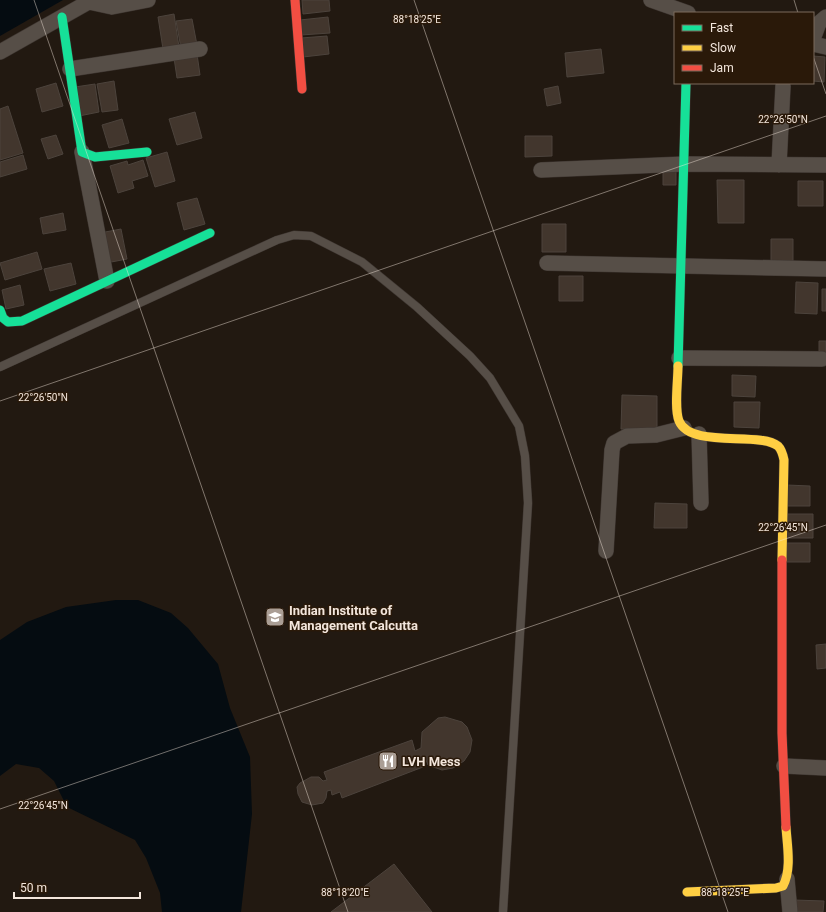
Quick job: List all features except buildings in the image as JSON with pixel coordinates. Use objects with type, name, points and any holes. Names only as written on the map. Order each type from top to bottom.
[{"type":"street","points":[[0,52],[91,1],[112,7],[148,0]]},
{"type":"street","points":[[295,0],[302,89]]},
{"type":"street","points":[[651,0],[685,12]]},
{"type":"street","points":[[62,17],[82,152],[107,281]]},
{"type":"street","points":[[814,36],[819,23],[826,17]]},
{"type":"street","points":[[814,44],[826,48]]},
{"type":"street","points":[[70,69],[200,49]]},
{"type":"street","points":[[686,84],[677,413],[680,423],[684,428],[699,434],[717,438],[770,442],[778,445],[783,451],[781,607],[787,879],[790,912]]},
{"type":"street","points":[[779,165],[783,86]]},
{"type":"street","points":[[82,152],[88,156],[95,157],[147,152]]},
{"type":"street","points":[[541,170],[685,164],[826,165]]},
{"type":"street","points":[[0,310],[7,322],[6,326],[22,321],[210,233]]},
{"type":"street","points":[[547,263],[826,269]]},
{"type":"street","points":[[679,358],[822,359]]},
{"type":"street","points":[[606,551],[612,450],[614,444],[627,436],[669,433],[684,428]]},
{"type":"street","points":[[699,434],[701,503]]},
{"type":"street","points":[[784,766],[826,768]]},
{"type":"street","points":[[688,892],[776,888],[783,886],[787,879]]},
{"type":"lane","points":[[0,367],[277,240],[294,235],[311,236],[362,262],[418,307],[490,378],[519,426],[525,456],[528,503],[503,912]]},
{"type":"shaded area","points":[[0,0],[63,0],[0,36]]},
{"type":"shaded area","points":[[116,600],[138,600],[171,613],[188,628],[218,664],[230,708],[250,757],[252,814],[241,912],[162,912],[160,893],[146,858],[135,840],[67,807],[54,781],[39,768],[16,764],[0,776],[0,640],[27,622],[66,607]]},
{"type":"traffic: fast","points":[[62,17],[82,152],[95,157],[147,152]]},
{"type":"traffic: fast","points":[[678,366],[686,84]]},
{"type":"traffic: fast","points":[[0,310],[3,318],[8,322],[22,321],[210,233]]},
{"type":"traffic: slow","points":[[678,366],[676,402],[679,421],[686,429],[697,435],[769,442],[778,446],[783,454],[782,560]]},
{"type":"traffic: slow","points":[[687,892],[776,888],[783,886],[786,879],[788,865],[786,827]]},
{"type":"traffic: jam","points":[[295,0],[302,89]]},
{"type":"traffic: jam","points":[[782,560],[782,733],[786,827]]},
{"type":"place","name":"Indian Institute of Management Calcutta","points":[[275,617]]},
{"type":"place","name":"LVH Mess","points":[[388,761]]}]
